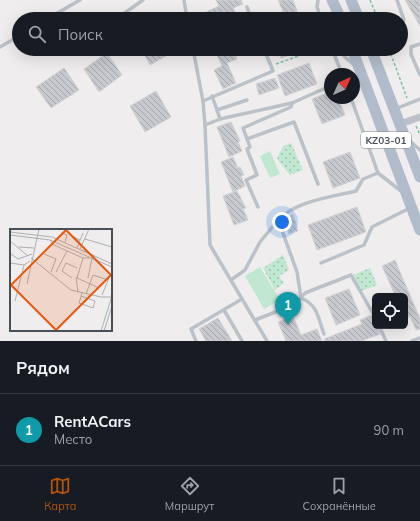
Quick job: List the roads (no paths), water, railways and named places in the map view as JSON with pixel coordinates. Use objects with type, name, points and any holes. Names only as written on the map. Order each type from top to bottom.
[{"type":"main road","points":[[351,0],[356,12]]},
{"type":"main road","name":"KZ03-01","points":[[355,56],[359,68]]},
{"type":"main road","name":"KZ03-01","points":[[374,56],[420,177]]},
{"type":"main road","name":"KZ03-01","points":[[360,71],[420,230]]},
{"type":"street","points":[[400,124],[417,118]]},
{"type":"lane","points":[[60,12],[80,0]]},
{"type":"lane","points":[[126,12],[143,0]]},
{"type":"lane","points":[[184,0],[186,12]]},
{"type":"lane","points":[[318,0],[317,7],[319,12]]},
{"type":"lane","points":[[397,0],[401,12]]},
{"type":"lane","points":[[247,7],[249,12]]},
{"type":"lane","points":[[0,46],[12,40]]},
{"type":"lane","points":[[420,44],[411,47],[411,54],[420,75]]},
{"type":"lane","points":[[194,56],[203,100],[210,245],[268,341]]},
{"type":"lane","points":[[203,100],[273,71],[267,56]]},
{"type":"lane","points":[[335,56],[340,68]]},
{"type":"lane","points":[[344,56],[357,68]]},
{"type":"lane","points":[[205,125],[220,119],[292,103],[324,89]]},
{"type":"lane","points":[[212,96],[220,119]]},
{"type":"lane","points":[[394,110],[420,99]]},
{"type":"lane","points":[[217,110],[246,100]]},
{"type":"lane","points":[[258,207],[246,180],[257,174],[247,149],[250,147],[243,128],[290,108],[292,103]]},
{"type":"lane","points":[[353,104],[378,173],[407,196]]},
{"type":"lane","points":[[247,139],[294,122],[318,184]]},
{"type":"lane","points":[[404,136],[420,150]]},
{"type":"lane","points":[[231,280],[245,270],[260,242],[282,215],[294,207],[356,190],[363,179],[378,173]]},
{"type":"lane","points":[[321,263],[364,245],[372,227],[412,207]]},
{"type":"lane","points":[[282,215],[279,222],[297,272],[301,298]]},
{"type":"lane","points":[[255,320],[296,304],[305,293],[351,275],[372,312]]},
{"type":"lane","points":[[301,298],[310,302],[315,309],[324,334]]},
{"type":"lane","points":[[196,341],[191,329],[242,299]]},
{"type":"lane","points":[[224,310],[242,341]]},
{"type":"lane","points":[[380,329],[386,341]]},
{"type":"lane","points":[[412,341],[420,338]]},
{"type":"place","name":"RentACars","points":[[288,325]]}]
